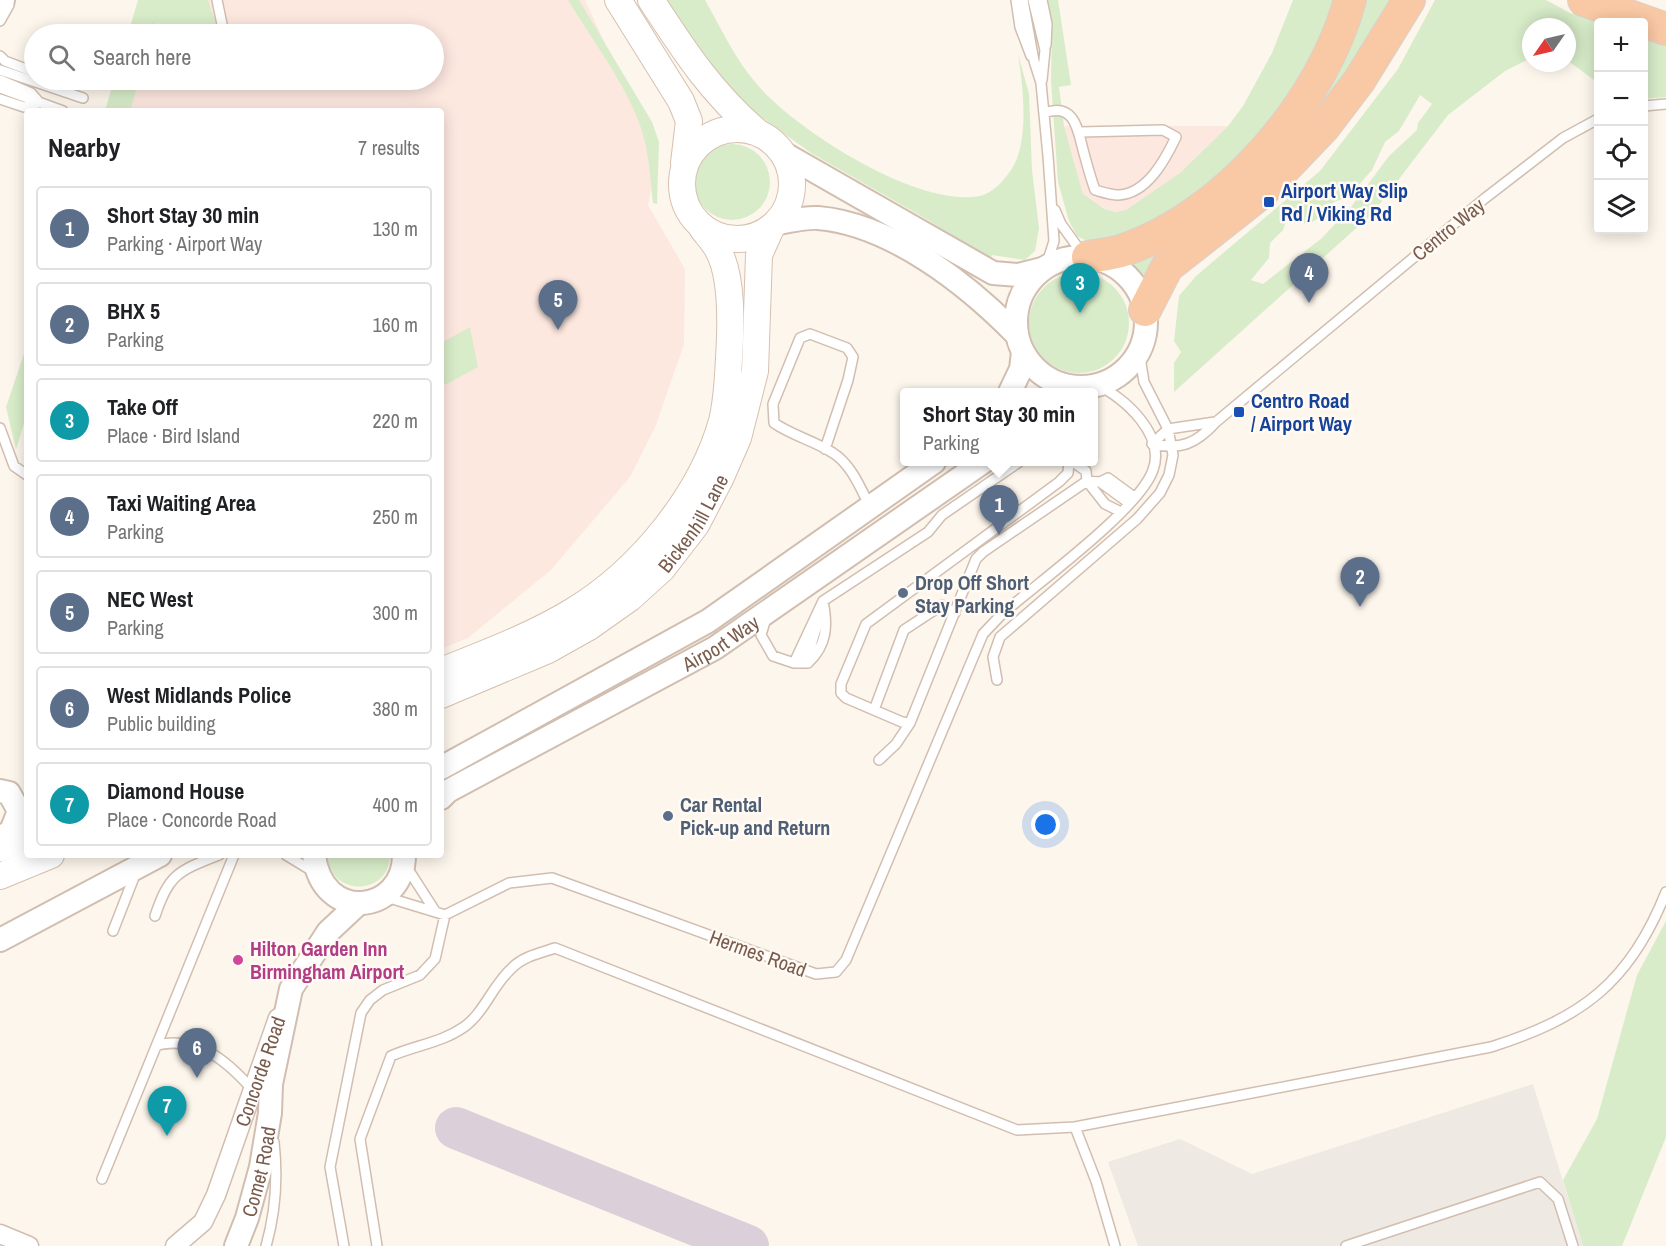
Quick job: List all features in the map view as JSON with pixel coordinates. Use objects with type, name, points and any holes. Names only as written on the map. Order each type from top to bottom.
[{"type":"highway","points":[[1086,257],[1121,252],[1168,231],[1210,202],[1248,167],[1278,133],[1311,87],[1335,44],[1350,0]]},
{"type":"highway","points":[[1145,310],[1167,267],[1261,193],[1324,127],[1359,81],[1409,0]]},
{"type":"highway","points":[[1584,0],[1666,29]]},
{"type":"main road","points":[[618,0],[681,101],[688,121],[681,187],[684,202],[691,217],[715,236],[737,240],[759,236],[774,226],[792,196],[790,166],[783,153],[757,132],[700,75],[651,0]]},
{"type":"main road","points":[[682,172],[693,151],[711,135],[726,130],[742,129],[757,132]]},
{"type":"main road","name":"Bickenhill Lane","points":[[444,694],[548,650],[589,627],[630,598],[662,569],[696,525],[738,438],[755,371],[759,255],[774,226]]},
{"type":"main road","name":"Bickenhill Lane","points":[[444,671],[527,636],[574,611],[617,581],[646,550],[689,492],[722,421],[730,340],[731,313],[725,272],[719,251],[702,228]]},
{"type":"main road","points":[[0,848],[24,839]]},
{"type":"main road","points":[[0,876],[44,858]]},
{"type":"street","points":[[0,5],[3,0]]},
{"type":"street","points":[[774,226],[818,218],[857,226],[926,260],[978,297],[1020,343],[1044,376],[1065,385],[1088,388],[1121,373],[1139,351],[1145,332],[1145,310],[1135,285],[1111,264],[1086,257],[1063,259],[1019,275],[993,273],[783,153]]},
{"type":"street","points":[[1012,388],[1021,369],[1016,311],[1024,289],[1044,267]]},
{"type":"street","name":"Airport Way","points":[[444,766],[708,621],[928,466]]},
{"type":"street","name":"Airport Way","points":[[444,795],[715,648],[977,466]]},
{"type":"street","points":[[444,755],[488,743]]},
{"type":"street","points":[[0,790],[9,793],[18,811],[11,831],[0,838]]},
{"type":"street","points":[[0,940],[154,858]]},
{"type":"street","points":[[315,864],[327,890],[342,900],[359,903],[384,896],[397,884],[404,860]]},
{"type":"street","name":"Concorde Road","points":[[175,1246],[203,1222],[216,1195],[268,1040],[291,988],[328,932],[359,903]]},
{"type":"street","name":"Comet Road","points":[[236,1246],[247,1218],[261,1167],[270,1113],[271,1084],[291,988]]},
{"type":"street","points":[[0,1234],[29,1246]]},
{"type":"lane","points":[[0,21],[10,0]]},
{"type":"lane","points":[[217,0],[222,24]]},
{"type":"lane","points":[[1016,0],[1026,45],[1034,61]]},
{"type":"lane","points":[[1023,0],[1034,61],[1041,83],[1044,113],[1054,241],[1044,267]]},
{"type":"lane","points":[[1033,0],[1045,50]]},
{"type":"lane","points":[[1041,83],[1048,36],[1042,0]]},
{"type":"lane","points":[[0,56],[5,61],[24,68]]},
{"type":"lane","points":[[0,70],[24,78]]},
{"type":"lane","points":[[0,80],[31,93],[38,107]]},
{"type":"lane","points":[[0,88],[38,107]]},
{"type":"lane","points":[[59,90],[83,98]]},
{"type":"lane","points":[[0,99],[24,107],[38,107]]},
{"type":"lane","points":[[1648,106],[1666,104]]},
{"type":"lane","points":[[1044,113],[1056,109],[1065,112],[1080,132],[1095,190],[1119,195],[1143,187],[1168,153],[1176,137],[1163,130],[1080,132]]},
{"type":"lane","name":"Centro Way","points":[[1173,448],[1203,436],[1216,422],[1518,173],[1563,138],[1594,122]]},
{"type":"lane","points":[[1051,202],[1061,224],[1086,257]]},
{"type":"lane","points":[[825,449],[853,357],[847,348],[810,334],[800,339],[773,404],[774,423],[788,433],[825,449],[835,453],[856,477],[870,507]]},
{"type":"lane","points":[[997,680],[993,657],[1000,637],[1137,519],[1160,493],[1169,475],[1173,448],[1168,429],[1144,382],[1139,351]]},
{"type":"lane","points":[[1078,466],[1086,471],[1087,481],[1105,504],[1121,512],[1154,469],[1152,444],[1140,416],[1115,393],[1098,390]]},
{"type":"lane","points":[[1152,444],[1168,429],[1216,422]]},
{"type":"lane","points":[[0,428],[14,466],[24,473]]},
{"type":"lane","points":[[1152,444],[1173,448]]},
{"type":"lane","points":[[794,663],[823,601],[928,532],[942,515],[1013,466]]},
{"type":"lane","points":[[910,723],[874,710],[841,693],[841,684],[866,624],[1059,483],[1070,466]]},
{"type":"lane","points":[[879,760],[896,744],[910,723],[976,560],[983,552],[1087,481],[1100,482],[1132,500]]},
{"type":"lane","name":"Hermes Road","points":[[445,915],[509,883],[552,878],[816,974],[836,972],[846,960],[983,634],[1001,615],[1121,512]]},
{"type":"lane","points":[[966,549],[976,560]]},
{"type":"lane","points":[[769,610],[761,635],[772,657],[794,663],[808,663],[820,651],[825,638],[826,616],[823,601]]},
{"type":"lane","points":[[874,710],[904,630],[942,605],[955,613]]},
{"type":"lane","points":[[155,916],[170,880],[190,866],[211,858]]},
{"type":"lane","points":[[102,1179],[233,858]]},
{"type":"lane","points":[[296,858],[315,864]]},
{"type":"lane","points":[[404,860],[435,911]]},
{"type":"lane","points":[[113,931],[138,867]]},
{"type":"lane","points":[[377,1246],[360,1139],[391,1056],[412,1047],[439,1042],[465,1027],[482,1010],[514,965],[533,955],[555,948],[1017,1130],[1075,1127],[1491,1047],[1536,1032],[1588,1004],[1615,978],[1638,949],[1656,918],[1666,892]]},
{"type":"lane","points":[[344,1246],[330,1167],[361,1013],[369,1000],[383,990],[420,975],[435,959],[445,915],[384,896]]},
{"type":"lane","points":[[157,1045],[173,1042],[187,1044],[226,1061],[252,1089]]},
{"type":"lane","points":[[266,1246],[272,1225],[277,1170],[270,1113]]},
{"type":"lane","points":[[1075,1127],[1096,1181],[1115,1246]]},
{"type":"lane","points":[[1347,1246],[1540,1182],[1558,1200],[1572,1246]]},
{"type":"shaded area","points":[[142,0],[585,0],[644,128],[655,172],[648,205],[685,269],[684,344],[656,425],[630,477],[551,570],[468,638],[444,648],[444,108],[107,108],[113,90],[444,90],[444,24],[134,24]]},
{"type":"shaded area","points":[[1064,126],[1228,126],[1180,173],[1155,193],[1126,210],[1115,212],[1092,203],[1083,194]]},
{"type":"shaded area","points":[[1533,1084],[1583,1246],[1138,1246],[1108,1162],[1180,1139],[1252,1174]]},
{"type":"green space","points":[[138,0],[208,0],[216,24],[156,23],[131,24]]},
{"type":"green space","points":[[568,0],[579,0],[652,122],[659,142],[657,204],[653,203],[649,164],[640,125],[617,77]]},
{"type":"green space","points":[[665,0],[705,0],[746,71],[764,92],[806,128],[834,147],[895,179],[926,191],[955,197],[980,196],[988,193],[996,188],[1015,162],[1023,133],[1024,116],[1018,54],[1029,94],[1032,170],[1039,228],[1035,251],[1025,260],[992,255],[990,261],[928,220],[811,153],[729,94]]},
{"type":"green space","points":[[1047,0],[1058,0],[1071,85],[1059,87],[1064,126],[1083,194],[1103,208],[1115,212],[1126,210],[1180,173],[1228,126],[1243,106],[1272,53],[1293,0],[1338,0],[1283,111],[1235,168],[1141,235],[1087,241],[1077,236],[1069,221],[1058,182],[1051,81],[1052,25]]},
{"type":"green space","points":[[1358,0],[1399,0],[1351,78],[1146,283],[1124,258],[1217,204]]},
{"type":"green space","points":[[1435,0],[1546,0],[1572,14],[1577,11],[1594,18],[1594,80],[1576,67],[1576,18],[1522,18],[1522,62],[1505,71],[1448,115],[1373,213],[1174,392],[1174,363],[1181,352],[1174,341],[1179,296],[1196,276],[1320,171],[1398,69]],"holes":[[[1420,95],[1432,104],[1418,123],[1417,130],[1389,156],[1351,207],[1322,238],[1263,284],[1251,280],[1269,258],[1270,243],[1283,230],[1287,219],[1308,224],[1325,215],[1334,202],[1348,197],[1372,170],[1385,142],[1399,131]]]},
{"type":"green space","points":[[1648,39],[1666,46],[1666,97],[1648,99]]},
{"type":"green space","points":[[111,90],[136,90],[131,108],[106,108]]},
{"type":"green space","points":[[732,144],[747,147],[759,155],[767,167],[770,182],[767,197],[759,209],[747,217],[732,220],[717,217],[705,209],[697,197],[694,182],[697,167],[705,155],[717,147]]},
{"type":"green space","points":[[1079,273],[1107,281],[1121,295],[1129,323],[1121,351],[1107,365],[1079,373],[1051,365],[1037,351],[1029,323],[1037,295],[1051,281]]},
{"type":"green space","points":[[470,327],[478,367],[445,385],[444,383],[444,341]]},
{"type":"green space","points":[[24,354],[24,423],[16,450],[6,407]]},
{"type":"green space","points":[[328,858],[389,858],[387,869],[381,878],[371,884],[348,885],[338,879],[331,869]]},
{"type":"green space","points":[[1666,921],[1666,1137],[1622,1246],[1583,1246],[1563,1180],[1597,1119],[1637,975]]},
{"type":"taxiway","points":[[456,1128],[748,1246]]},
{"type":"place","name":"Airport Way Slip Rd / Viking Rd","points":[[1269,202]]},
{"type":"place","name":"Taxi Waiting Area","points":[[1309,303]]},
{"type":"place","name":"Take Off","points":[[1080,313]]},
{"type":"place","name":"NEC West","points":[[558,330]]},
{"type":"place","name":"Centro Road / Airport Way","points":[[1239,412]]},
{"type":"place","name":"Short Stay 30 min","points":[[999,535]]},
{"type":"place","name":"Drop Off Short Stay Parking","points":[[903,593]]},
{"type":"place","name":"BHX 5","points":[[1360,607]]},
{"type":"place","name":"Car Rental Pick-up and Return","points":[[668,816]]},
{"type":"place","name":"Hilton Garden Inn Birmingham Airport","points":[[238,960]]},
{"type":"place","name":"West Midlands Police","points":[[197,1078]]},
{"type":"place","name":"Diamond House","points":[[167,1136]]}]
